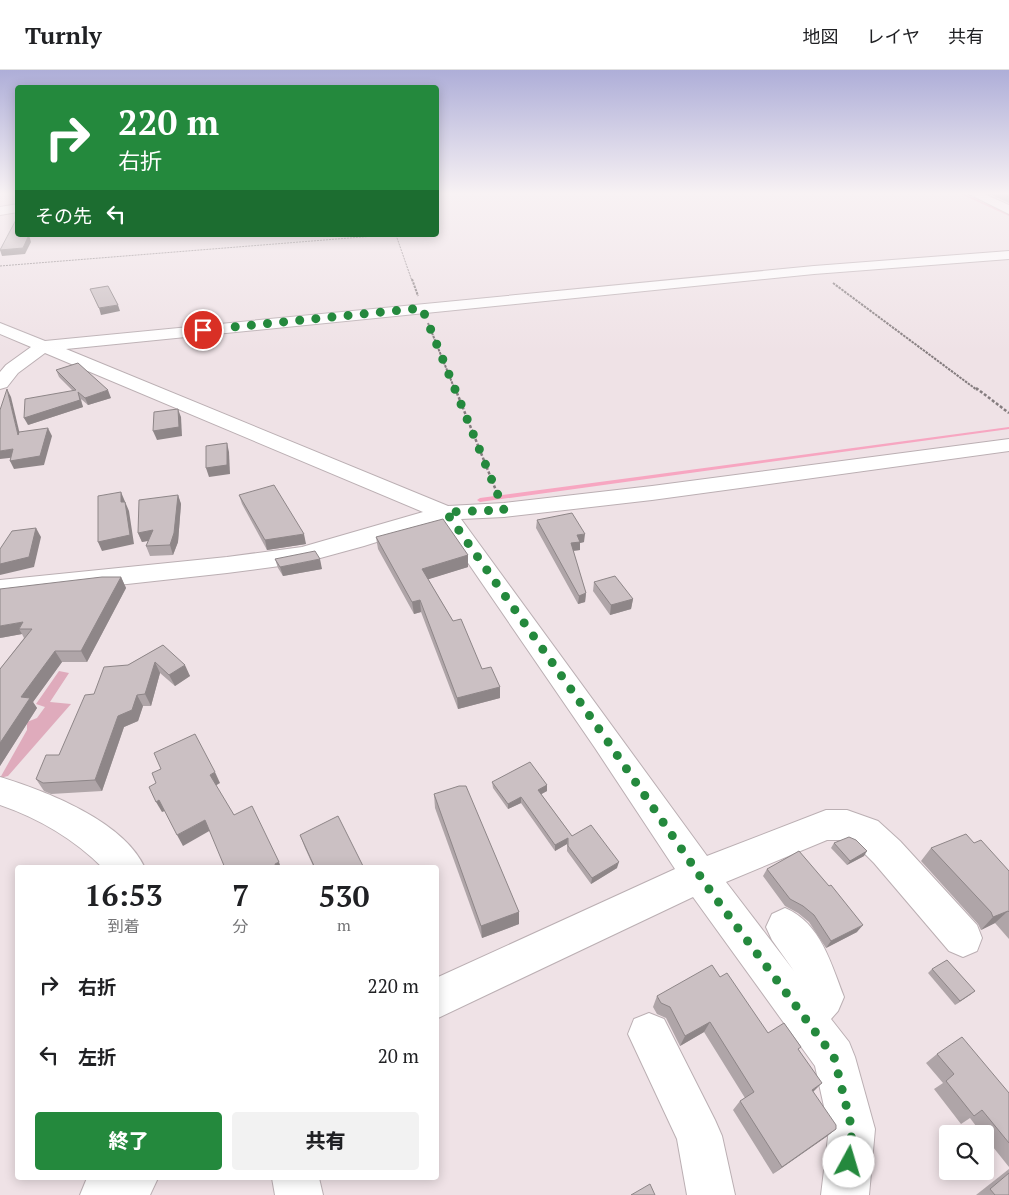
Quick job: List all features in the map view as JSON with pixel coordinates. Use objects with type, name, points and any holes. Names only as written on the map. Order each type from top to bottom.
[{"type":"street","points":[[0,383],[12,369],[44,346],[814,270],[1009,255]]},
{"type":"street","points":[[0,328],[446,512],[606,739],[699,876],[834,1057],[852,1129],[845,1195]]},
{"type":"street","points":[[0,589],[244,563],[302,554],[355,541],[446,512],[504,510],[662,492],[1009,445]]},
{"type":"street","points":[[0,791],[24,798],[50,810],[115,854],[124,865]]},
{"type":"street","points":[[439,998],[699,876],[826,825],[846,825],[866,832],[887,852],[963,938]]},
{"type":"street","points":[[784,927],[808,955],[824,997],[804,1018]]},
{"type":"street","points":[[650,1034],[699,1136],[711,1195]]},
{"type":"street","points":[[104,1195],[130,1180]]},
{"type":"street","points":[[296,1180],[299,1195]]},
{"type":"path","points":[[0,266],[243,246]]},
{"type":"path","points":[[400,246],[422,308],[504,510]]},
{"type":"path","points":[[814,270],[1009,413]]},
{"type":"shaded area","points":[[59,671],[69,673],[50,702],[71,704],[8,776],[0,778],[27,730],[27,722],[37,718],[45,707],[36,704]]},
{"type":"building","points":[[2,246],[24,246],[23,248],[0,250]]},
{"type":"building","points":[[108,286],[118,305],[99,308],[90,289]]},
{"type":"building","points":[[78,363],[108,390],[85,398],[78,392],[80,400],[24,418],[25,399],[76,390],[56,370]]},
{"type":"building","points":[[7,389],[18,435],[19,432],[48,428],[40,456],[10,461],[13,449],[0,451],[0,410]]},
{"type":"building","points":[[178,409],[179,427],[153,431],[154,412]]},
{"type":"building","points":[[227,443],[227,465],[206,468],[206,446]]},
{"type":"building","points":[[274,485],[304,534],[265,540],[239,495]]},
{"type":"building","points":[[121,492],[121,502],[125,502],[130,535],[98,542],[98,496]]},
{"type":"building","points":[[178,495],[174,533],[170,545],[146,546],[153,530],[138,533],[139,500]]},
{"type":"building","points":[[572,513],[585,534],[577,535],[580,542],[571,543],[586,593],[579,596],[537,520]]},
{"type":"building","points":[[443,519],[468,555],[422,569],[453,621],[461,619],[482,669],[491,667],[500,687],[457,698],[420,600],[412,602],[376,537]]},
{"type":"building","points":[[36,528],[29,557],[0,564],[0,549],[12,531]]},
{"type":"building","points":[[315,551],[320,559],[280,567],[275,559]]},
{"type":"building","points":[[615,576],[633,599],[611,605],[594,582]]},
{"type":"building","points":[[102,577],[121,577],[81,651],[55,651],[21,697],[30,698],[0,743],[0,669],[32,629],[19,629],[23,622],[0,626],[0,589]]},
{"type":"building","points":[[163,645],[185,665],[169,675],[155,662],[145,694],[137,695],[132,710],[118,716],[95,780],[43,783],[36,779],[46,755],[59,755],[85,695],[94,694],[104,667],[128,665]]},
{"type":"building","points":[[195,734],[215,772],[210,775],[234,815],[252,806],[279,862],[275,865],[224,865],[205,820],[177,835],[159,800],[156,802],[149,787],[156,783],[152,773],[161,769],[154,753]]},
{"type":"building","points":[[530,762],[547,785],[538,790],[572,836],[591,825],[619,862],[592,878],[568,846],[568,838],[555,845],[521,797],[508,804],[492,782]]},
{"type":"building","points":[[459,786],[466,786],[519,912],[481,926],[434,794]]},
{"type":"building","points":[[338,816],[362,865],[314,865],[300,835]]},
{"type":"building","points":[[966,834],[974,843],[981,840],[1009,871],[1009,912],[993,917],[991,912],[931,848]]},
{"type":"building","points":[[849,837],[856,840],[867,851],[850,861],[834,843]]},
{"type":"building","points":[[799,851],[829,886],[831,885],[863,925],[831,941],[814,915],[790,899],[767,869]]},
{"type":"building","points":[[947,960],[975,991],[960,1001],[932,969]]},
{"type":"building","points":[[712,965],[720,977],[727,973],[768,1033],[784,1023],[801,1047],[798,1049],[822,1083],[812,1090],[836,1125],[836,1129],[782,1167],[740,1101],[754,1092],[710,1022],[685,1036],[670,1007],[661,1003],[657,996]]},
{"type":"building","points":[[962,1037],[1009,1093],[1009,1143],[982,1110],[974,1116],[946,1081],[954,1074],[937,1054]]},
{"type":"building","points":[[1009,1173],[1009,1195],[995,1195],[990,1189]]},
{"type":"building","points":[[650,1184],[655,1195],[631,1195]]},
{"type":"waterway","points":[[480,500],[1009,428]]},
{"type":"route","points":[[203,330],[422,308],[504,510],[446,512],[711,892],[834,1057],[852,1129],[849,1162]]}]
